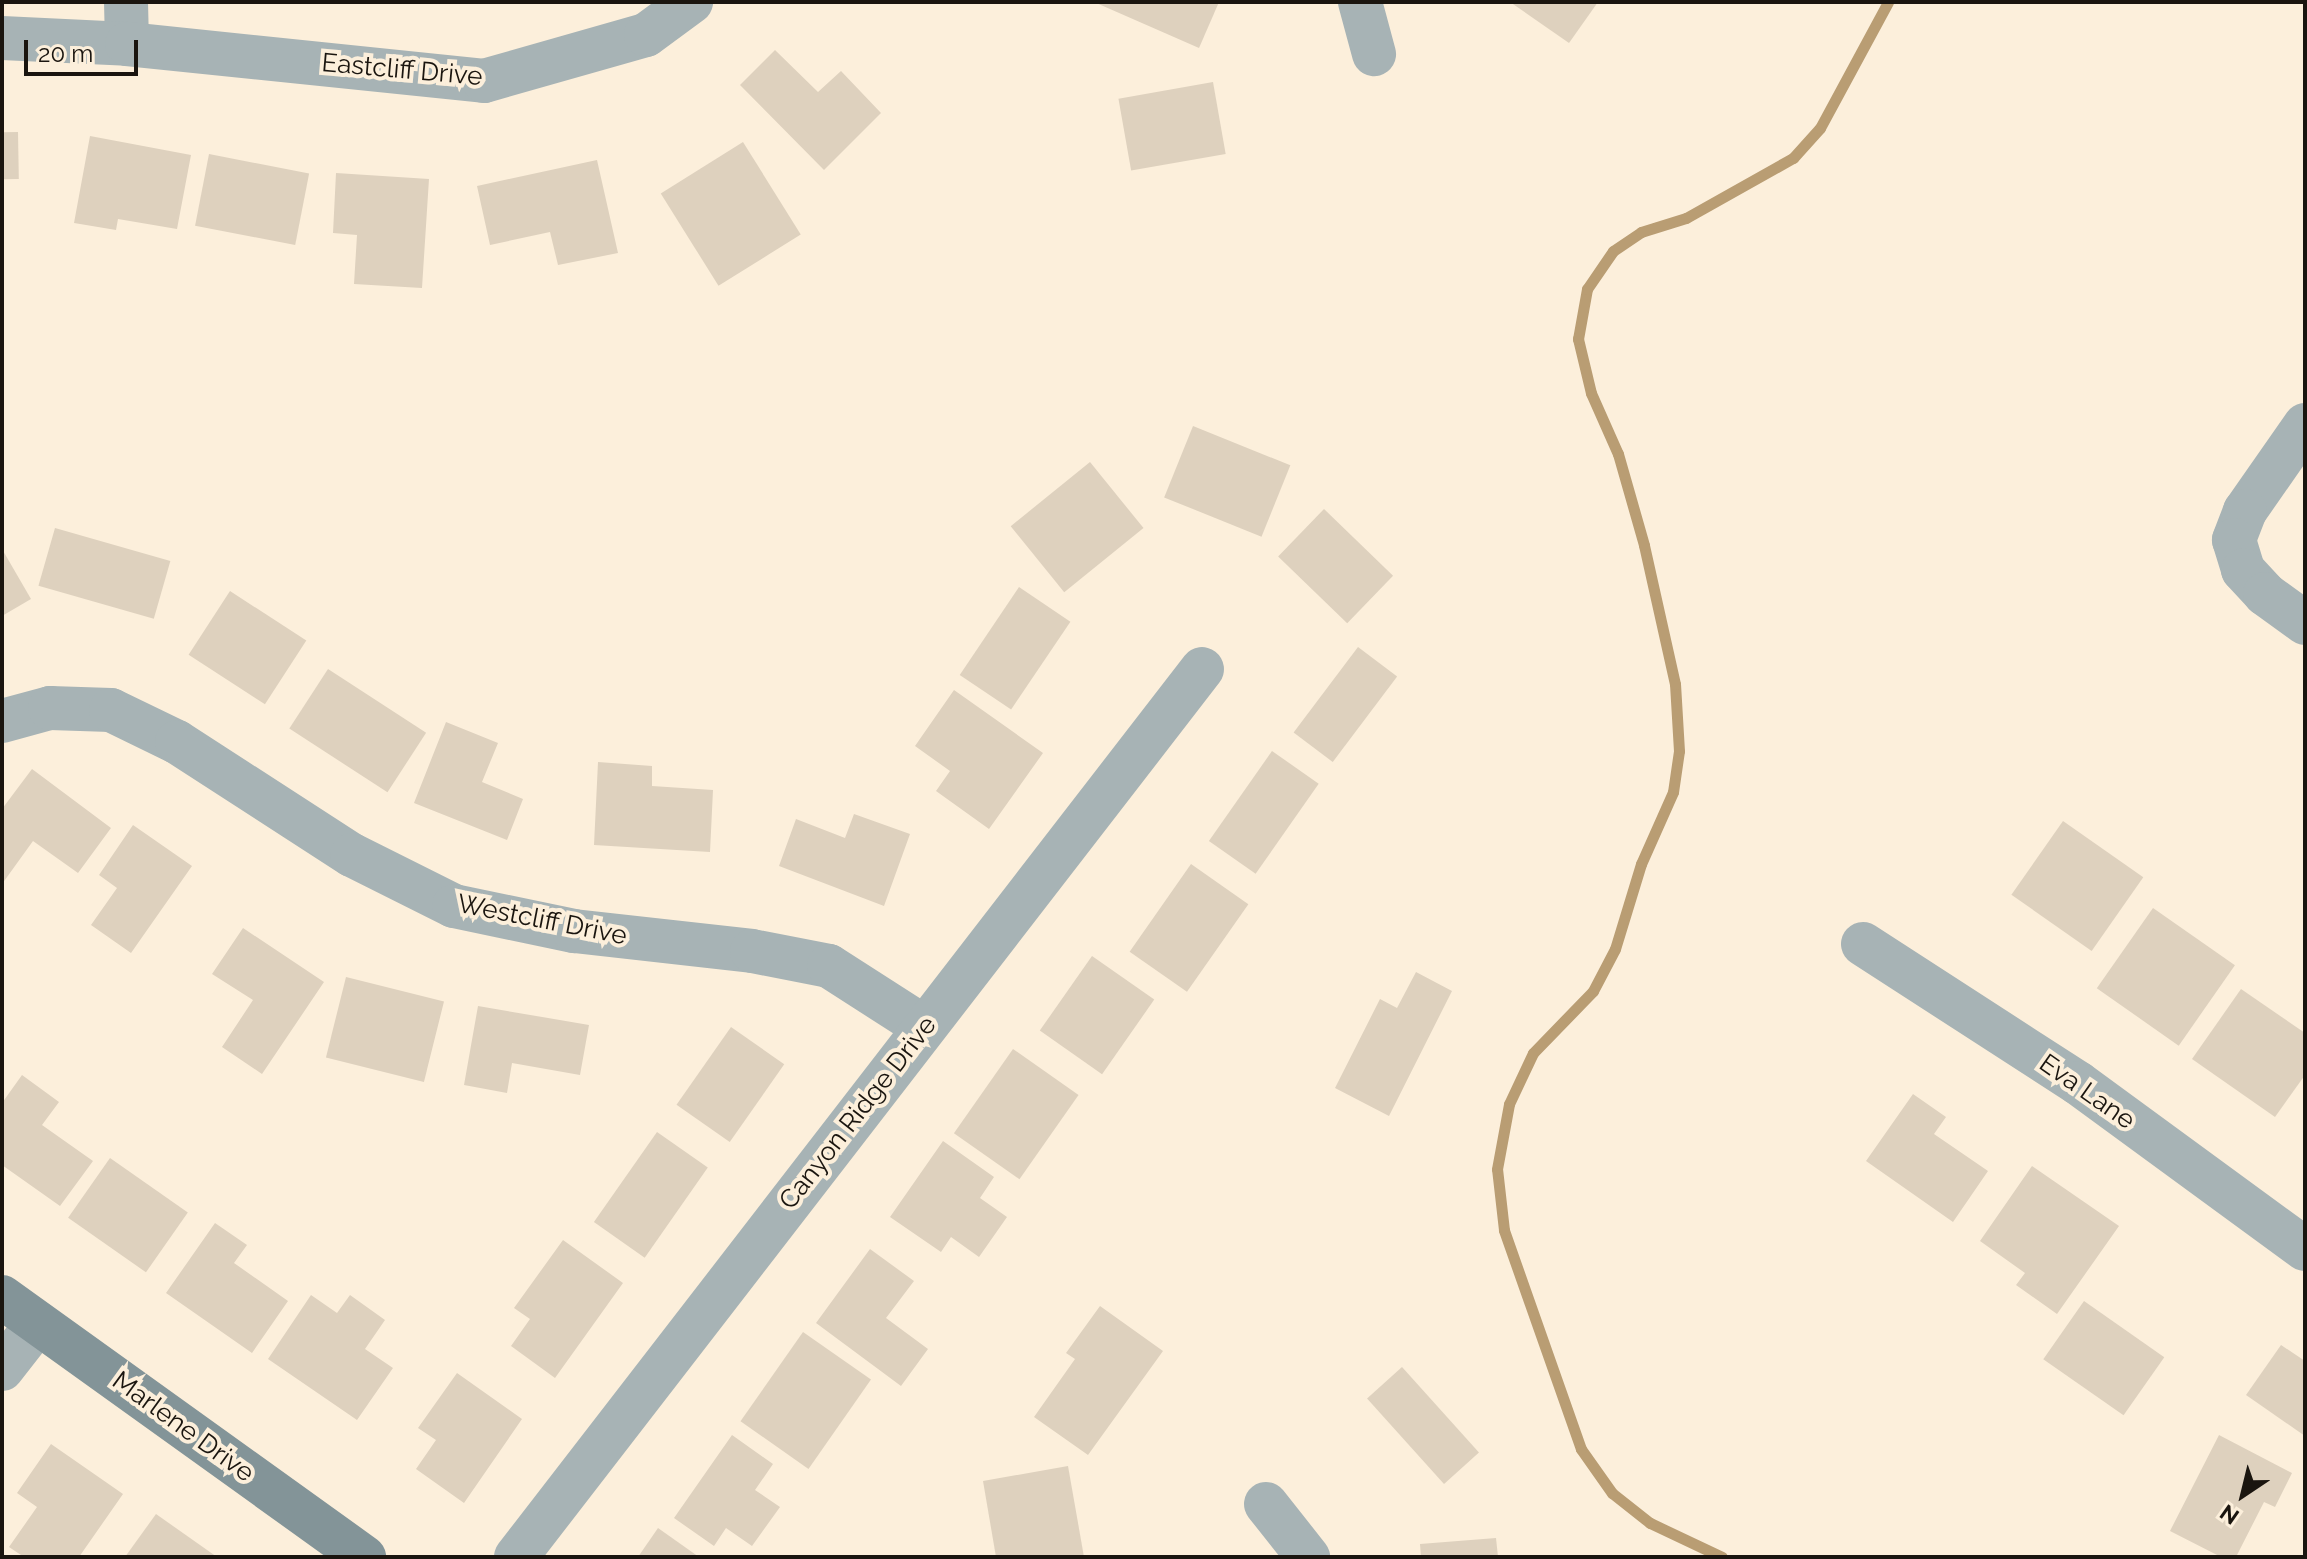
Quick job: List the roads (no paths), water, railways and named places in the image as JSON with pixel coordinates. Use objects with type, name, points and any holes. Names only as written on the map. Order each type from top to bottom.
[{"type":"street","name":"Eastcliff Drive","points":[[2,38],[126,23],[484,81],[646,35],[691,2]]},
{"type":"street","points":[[1360,2],[1374,54]]},
{"type":"street","points":[[2305,425],[2245,511],[2234,540],[2243,570],[2265,594],[2305,623]]},
{"type":"street","name":"Canyon Ridge Drive","points":[[516,1557],[1202,669]]},
{"type":"street","name":"Westcliff Drive","points":[[2,721],[50,708],[111,710],[177,742],[352,855],[454,906],[574,931],[752,951],[829,966],[924,1027]]},
{"type":"street","name":"Eva Lane","points":[[1863,944],[2078,1083],[2305,1249]]},
{"type":"street","name":"Marlene Drive","points":[[2,1297],[364,1557]]},
{"type":"street","points":[[2,1369],[38,1323]]},
{"type":"street","points":[[1266,1504],[1308,1557]]},
{"type":"waterway","points":[[1722,1557],[1650,1523],[1612,1493],[1581,1449],[1504,1230],[1497,1169],[1509,1104],[1533,1053],[1593,991],[1615,949],[1641,864],[1673,792],[1679,751],[1675,684],[1644,545],[1618,454],[1591,393],[1578,339],[1587,289],[1613,251],[1641,232],[1686,218],[1793,158],[1820,128],[1888,2]]}]
